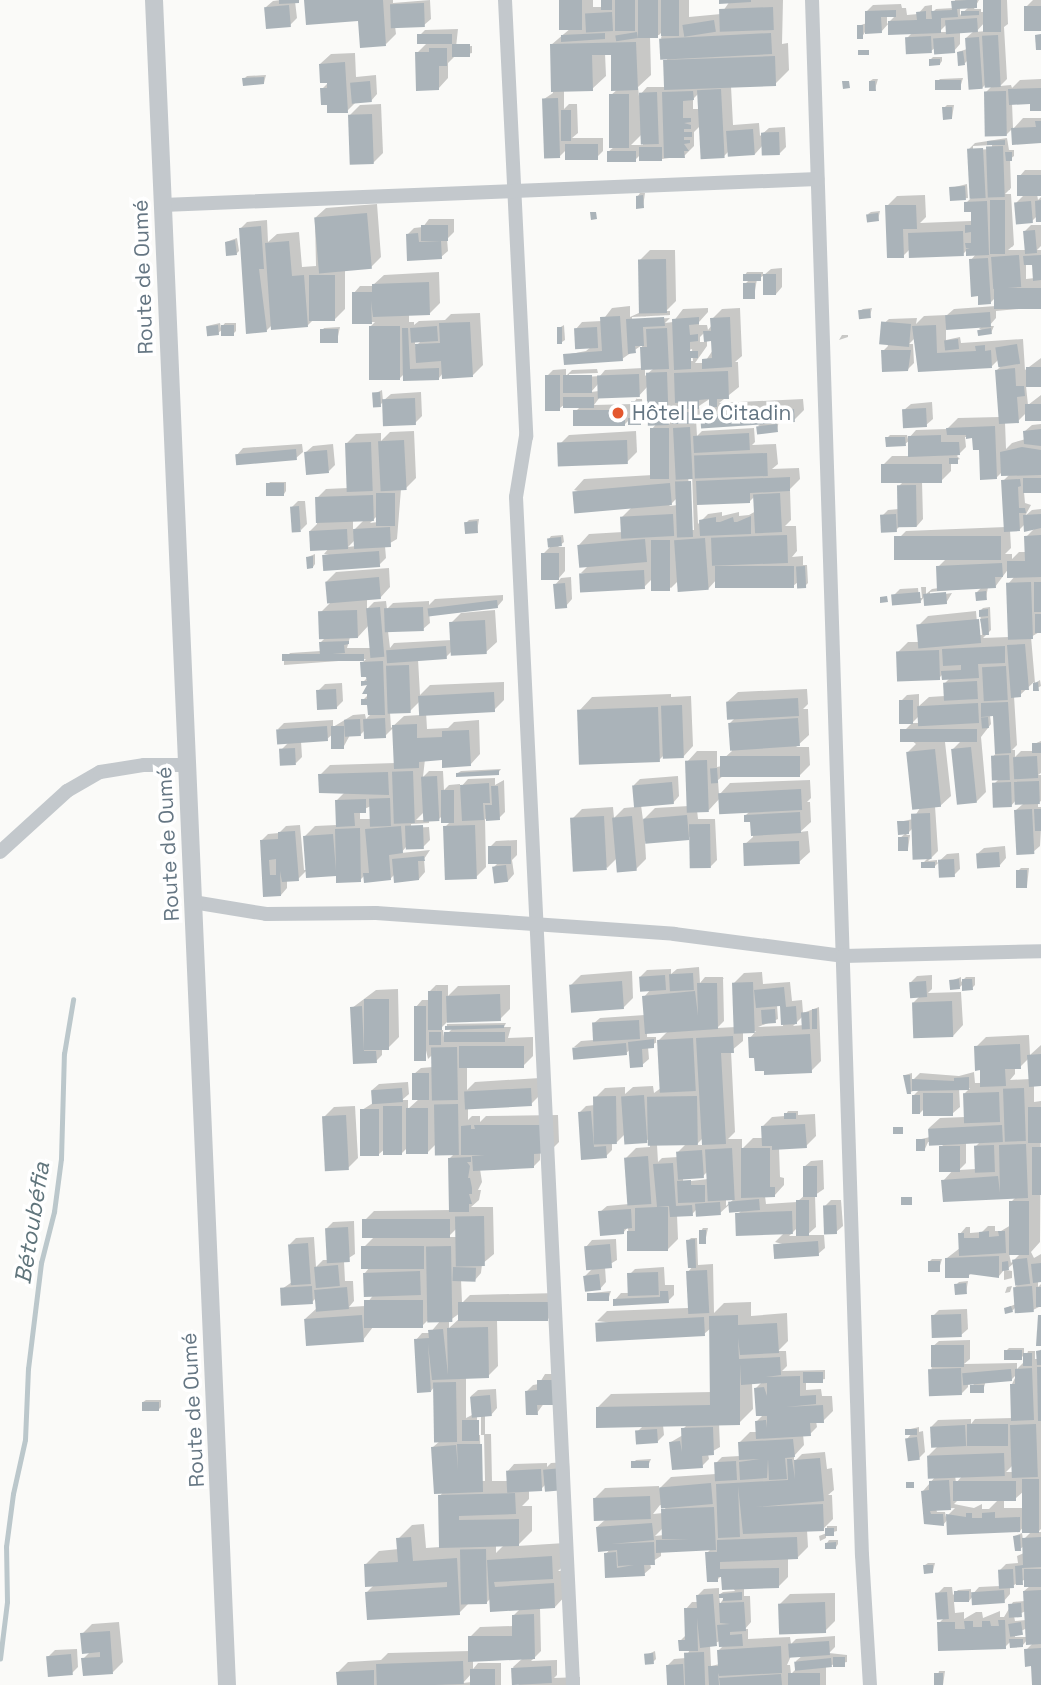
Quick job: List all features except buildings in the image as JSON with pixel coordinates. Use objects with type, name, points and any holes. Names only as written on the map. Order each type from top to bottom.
[{"type":"street","name":"Route de Oumé","points":[[154,0],[227,1685]]},
{"type":"street","points":[[505,0],[526,436],[516,497],[573,1685]]},
{"type":"street","points":[[812,0],[862,1555],[870,1685]]},
{"type":"street","points":[[163,205],[817,179]]},
{"type":"street","points":[[0,852],[67,791],[100,772],[144,765],[187,765]]},
{"type":"street","points":[[193,902],[266,914],[376,913],[674,934],[843,956],[1041,951]]},
{"type":"waterway","name":"Bétoubéfia","points":[[0,1659],[7,1602],[6,1547],[13,1494],[25,1440],[28,1369],[41,1263],[54,1212],[61,1159],[64,1054],[73,1000]]},
{"type":"place","name":"Hôtel Le Citadin","points":[[618,413]]}]
